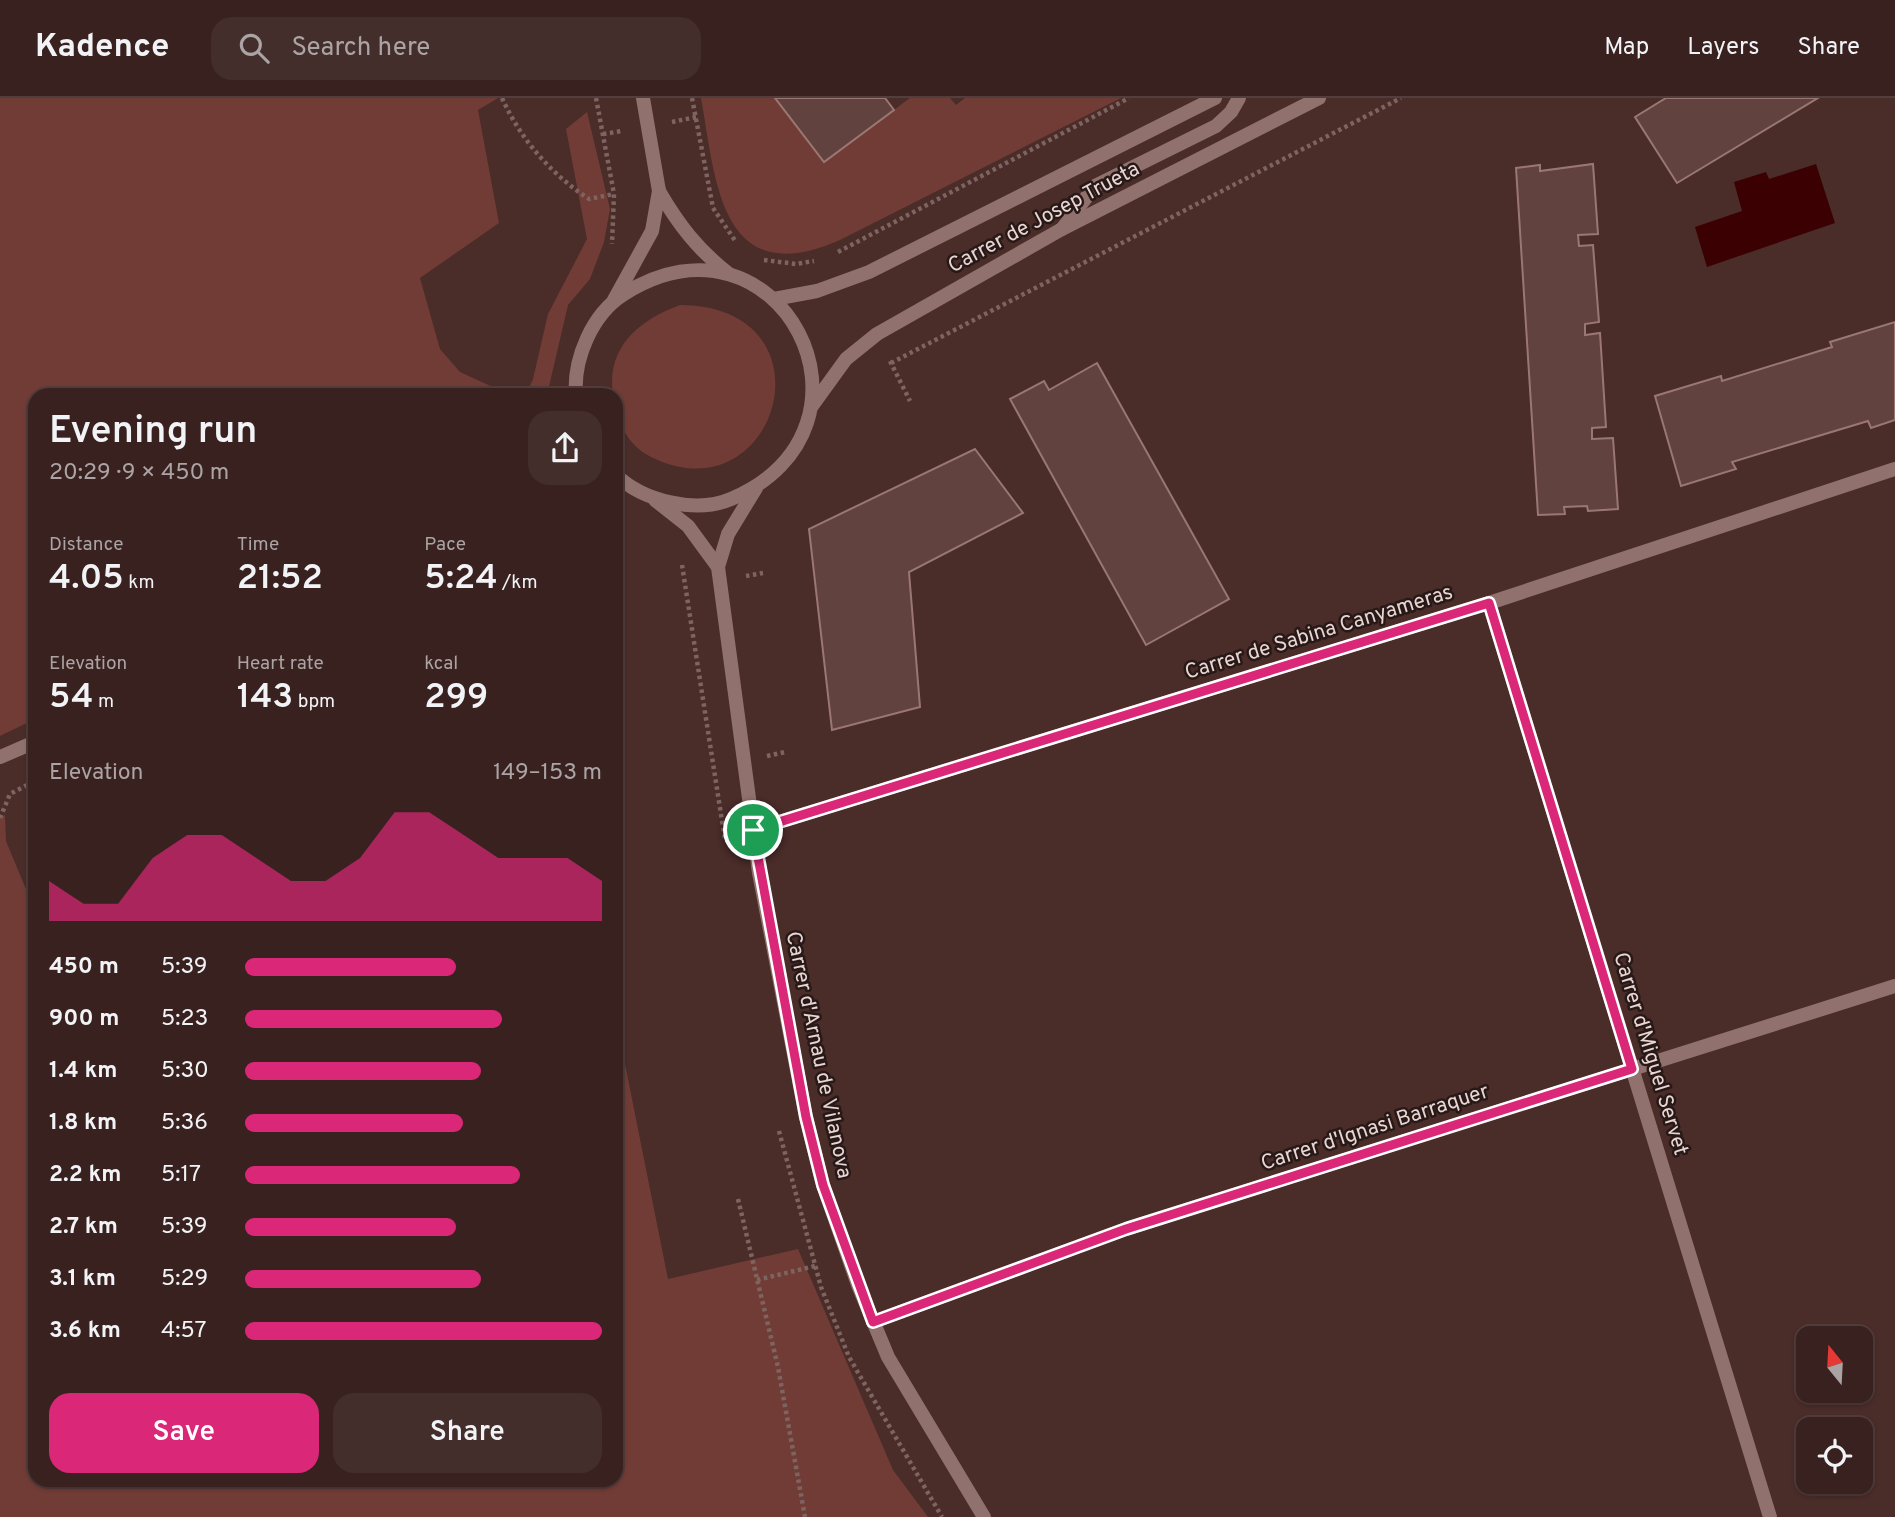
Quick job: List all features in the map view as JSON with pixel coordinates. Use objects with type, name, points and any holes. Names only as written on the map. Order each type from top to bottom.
[{"type":"street","points":[[577,388],[579,359],[593,327],[614,300],[652,232],[659,191],[643,98]]},
{"type":"street","name":"Carrer de Josep Trueta","points":[[774,299],[817,291],[869,272],[1215,98]]},
{"type":"street","points":[[1062,229],[1095,186],[1216,126],[1239,98]]},
{"type":"street","name":"Carrer de Josep Trueta","points":[[812,406],[846,359],[877,334],[1062,229],[1312,99]]},
{"type":"street","points":[[623,481],[653,498],[688,505],[724,502],[756,488],[783,466],[802,438],[812,406],[811,366],[798,329],[774,299],[752,284],[729,274],[705,256],[659,191]]},
{"type":"street","points":[[614,300],[648,278],[688,269],[729,274]]},
{"type":"street","name":"Carrer de Sabina Canyameras","points":[[753,830],[1489,603],[1895,469]]},
{"type":"street","name":"Carrer d'Arnau de Vilanova","points":[[756,488],[728,534],[718,567],[753,830],[806,1117],[823,1185],[873,1322],[895,1368],[984,1517]]},
{"type":"street","name":"Carrer d'Arnau de Vilanova","points":[[653,498],[688,526],[718,567]]},
{"type":"street","name":"Carrer d'Miguel Servet","points":[[1489,603],[1770,1517]]},
{"type":"street","points":[[0,757],[28,746]]},
{"type":"street","points":[[0,764],[28,746]]},
{"type":"street","name":"Carrer d'Ignasi Barraquer","points":[[873,1322],[1126,1229],[1895,986]]},
{"type":"path","points":[[502,98],[513,123],[565,183],[589,200],[614,194]]},
{"type":"path","points":[[596,98],[614,194],[615,219],[609,252]]},
{"type":"path","points":[[831,256],[1129,98]]},
{"type":"path","points":[[891,363],[1401,98]]},
{"type":"path","points":[[694,99],[713,208],[741,248]]},
{"type":"path","points":[[758,257],[766,261],[796,264],[825,260]]},
{"type":"path","points":[[0,818],[10,794],[28,785]]},
{"type":"path","points":[[738,1199],[778,1367],[805,1517]]},
{"type":"path","points":[[757,1280],[815,1266]]},
{"type":"shaded area","points":[[0,98],[498,98],[478,110],[499,223],[420,278],[440,349],[460,372],[495,388],[28,388],[28,722],[0,736]]},
{"type":"shaded area","points":[[701,98],[775,98],[824,162],[910,98],[950,98],[956,105],[965,98],[1121,98],[840,240],[800,253],[770,252],[747,240],[731,220],[712,163]]},
{"type":"shaded area","points":[[587,112],[610,209],[604,242],[590,279],[568,305],[549,388],[529,388],[548,314],[587,239],[566,129]]},
{"type":"shaded area","points":[[1816,164],[1835,223],[1707,267],[1695,227],[1742,211],[1734,182],[1766,172],[1769,179]]},
{"type":"shaded area","points":[[680,305],[730,314],[760,338],[774,370],[773,405],[758,437],[731,460],[695,469],[651,457],[635,446],[624,431],[623,388],[613,388],[615,363],[628,338],[639,327]]},
{"type":"shaded area","points":[[5,815],[6,841],[28,894],[28,1487],[623,1487],[623,1054],[668,1279],[798,1249],[893,1470],[928,1517],[0,1517],[0,818]]},
{"type":"building","points":[[775,98],[885,98],[894,110],[824,162]]},
{"type":"building","points":[[1666,98],[1818,98],[1677,183],[1635,117]]},
{"type":"building","points":[[1593,164],[1598,234],[1578,235],[1579,246],[1593,245],[1599,322],[1585,324],[1585,335],[1600,333],[1606,427],[1592,428],[1592,439],[1613,438],[1618,509],[1588,511],[1587,506],[1564,507],[1565,514],[1538,515],[1516,168],[1540,165],[1540,171]]},
{"type":"building","points":[[1895,322],[1895,420],[1871,428],[1868,421],[1732,462],[1736,469],[1681,486],[1655,396],[1721,376],[1722,381],[1832,347],[1830,342]]},
{"type":"building","points":[[1097,363],[1229,599],[1146,645],[1010,399],[1044,381],[1049,390]]},
{"type":"building","points":[[975,449],[1023,513],[909,572],[920,707],[832,730],[809,529]]},
{"type":"route","points":[[1489,603],[1632,1069],[1126,1229],[873,1322],[823,1185],[806,1117],[753,830],[1489,603]]}]
